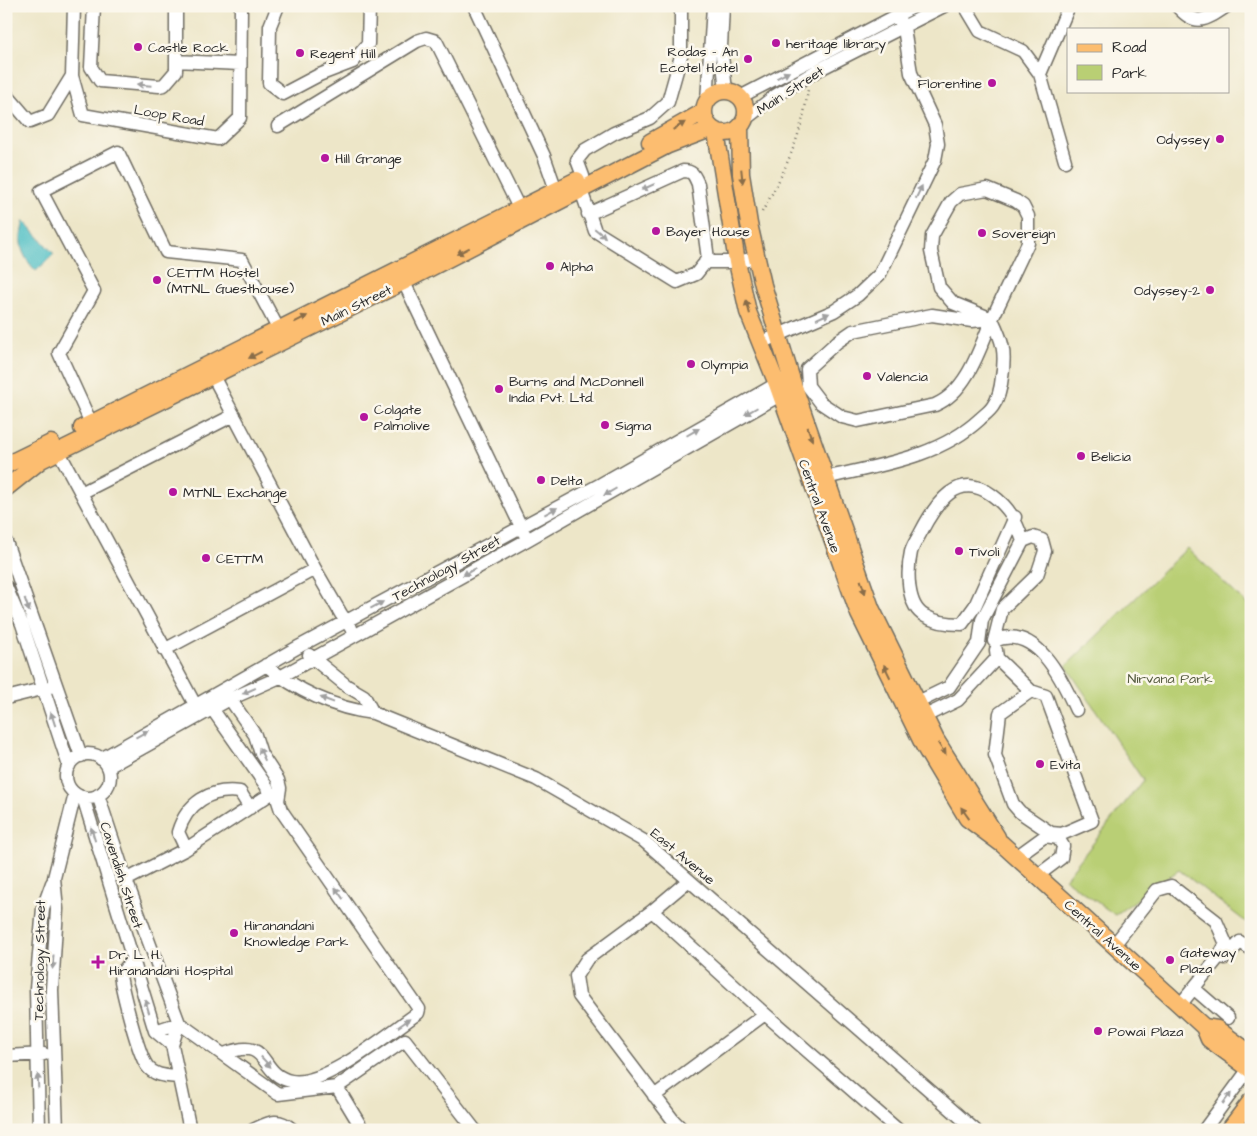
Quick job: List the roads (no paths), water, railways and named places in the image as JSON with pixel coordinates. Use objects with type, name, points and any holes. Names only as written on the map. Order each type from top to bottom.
[{"type":"main road","points":[[717,92],[733,94],[744,104],[742,124],[732,132],[713,130],[705,120],[705,107],[717,92]]},
{"type":"main road","name":"Main Street","points":[[6,488],[22,473],[59,452],[93,429],[582,183],[666,134],[705,107]]},
{"type":"main road","name":"Central Avenue","points":[[742,124],[741,174],[749,224],[756,258],[778,336],[785,385],[859,614],[915,712],[936,740],[1002,844],[1204,1027],[1217,1029],[1250,1065]]},
{"type":"main road","name":"Main Street","points":[[522,214],[556,190],[582,183],[668,145],[713,130]]},
{"type":"main road","name":"Central Avenue","points":[[713,130],[748,312],[760,342],[785,385],[825,478],[871,608],[915,712]]},
{"type":"main road","points":[[731,228],[749,224]]},
{"type":"main road","name":"Main Street","points":[[6,465],[213,376],[281,335]]},
{"type":"main road","points":[[1229,1130],[1251,1101]]},
{"type":"street","name":"Loop Road","points":[[74,6],[72,76],[83,115],[218,139],[240,118],[241,6]]},
{"type":"street","points":[[94,6],[91,67],[100,81],[164,85],[174,75],[176,61],[176,6]]},
{"type":"street","points":[[278,6],[270,26],[270,83],[283,94],[319,75],[353,62],[368,44],[369,6]]},
{"type":"street","points":[[474,6],[544,156],[556,190]]},
{"type":"street","points":[[588,214],[684,171],[690,171],[694,173],[698,184],[708,259],[696,274],[677,282],[595,231],[588,214],[577,160],[585,150],[614,132],[650,118],[668,102],[681,56],[681,6]]},
{"type":"street","points":[[714,6],[717,29],[733,94]]},
{"type":"street","points":[[705,107],[717,29],[723,6]]},
{"type":"street","name":"Main Street","points":[[742,124],[808,69],[898,12],[915,6]]},
{"type":"street","name":"Main Street","points":[[733,94],[808,69],[904,28],[944,6]]},
{"type":"street","points":[[965,6],[980,31],[1023,50],[1040,74],[1065,161]]},
{"type":"street","points":[[1040,74],[1069,6]]},
{"type":"street","points":[[1177,6],[1186,17],[1195,21],[1210,17],[1227,6]]},
{"type":"street","points":[[760,342],[834,311],[858,295],[880,274],[935,160],[938,144],[935,125],[911,73],[904,28],[898,12]]},
{"type":"street","points":[[278,126],[417,41],[426,38],[436,41],[522,214]]},
{"type":"street","points":[[176,61],[240,64]]},
{"type":"street","points":[[319,75],[324,98]]},
{"type":"street","points":[[6,94],[30,122],[48,115],[72,76]]},
{"type":"street","points":[[93,429],[59,353],[94,291],[41,191],[118,152],[166,252],[242,260],[281,335]]},
{"type":"street","points":[[825,478],[925,453],[944,445],[969,429],[993,407],[1000,391],[1005,359],[1003,340],[992,319],[953,303],[948,298],[939,287],[930,251],[932,236],[951,202],[960,194],[987,189],[1016,201],[1023,206],[1028,216],[1028,243],[992,319],[973,364],[947,400],[858,421],[842,417],[821,403],[808,386],[807,369],[853,330],[932,315],[972,321],[992,319]]},
{"type":"street","points":[[706,262],[737,262],[756,258]]},
{"type":"street","points":[[400,276],[527,540]]},
{"type":"street","points":[[213,376],[315,569],[356,635]]},
{"type":"street","name":"Technology Street","points":[[104,763],[203,707],[230,699],[280,677],[314,659],[527,540],[654,461],[785,385]]},
{"type":"street","points":[[81,493],[234,415]]},
{"type":"street","points":[[59,452],[164,650],[203,707],[267,787],[268,795],[250,808],[186,848],[126,880]]},
{"type":"street","points":[[203,707],[266,665],[300,646],[521,527],[654,461]]},
{"type":"street","points":[[1015,517],[974,606],[962,624],[923,616],[912,601],[909,578],[911,551],[930,516],[950,491],[966,485],[983,488],[1002,502],[1015,517],[1023,541]]},
{"type":"street","points":[[915,712],[949,687],[979,643],[982,620],[1023,541],[1033,537],[1042,540],[1045,551],[1037,575],[1002,609],[994,641],[998,658],[1031,691],[1046,696],[1092,821],[1062,834],[1051,832],[1020,812],[1013,804],[995,756],[1000,713],[1031,691]]},
{"type":"street","points":[[6,542],[49,688],[68,766],[66,781],[79,796],[98,795],[108,783],[104,763],[89,754],[81,756],[68,766]]},
{"type":"street","points":[[164,650],[315,569]]},
{"type":"street","points":[[6,587],[49,688],[81,756]]},
{"type":"street","points":[[979,643],[994,641],[1002,637],[1029,642],[1060,675],[1076,710]]},
{"type":"street","points":[[300,646],[347,686],[364,696],[374,712]]},
{"type":"street","points":[[915,712],[953,703],[998,658]]},
{"type":"street","name":"East Avenue","points":[[266,665],[280,677],[317,697],[355,711],[374,712],[536,779],[644,842],[975,1130]]},
{"type":"street","points":[[6,698],[49,688]]},
{"type":"street","points":[[945,689],[953,703]]},
{"type":"street","points":[[224,1054],[248,1047],[254,1050],[280,1077],[292,1082],[312,1080],[353,1058],[418,1013],[419,1009],[281,810],[278,801],[280,784],[261,754],[255,735],[230,699]]},
{"type":"street","points":[[186,848],[178,832],[182,819],[195,803],[209,794],[226,790],[240,792],[250,808]]},
{"type":"street","name":"Cavendish Street","points":[[98,795],[126,880],[179,1023]]},
{"type":"street","name":"Technology Street","points":[[57,1130],[52,990],[57,909],[54,878],[79,796]]},
{"type":"street","name":"Cavendish Street","points":[[79,796],[155,1031]]},
{"type":"street","points":[[1016,857],[1045,836],[1058,838],[1063,846],[1061,858],[1037,876]]},
{"type":"street","points":[[101,860],[117,853]]},
{"type":"street","points":[[39,1130],[36,989],[43,908],[54,878]]},
{"type":"street","points":[[683,1130],[672,1120],[579,996],[576,976],[587,960],[652,911],[689,880]]},
{"type":"street","points":[[1114,945],[1157,890],[1171,886],[1179,890],[1216,921],[1226,944],[1182,1007]]},
{"type":"street","points":[[115,904],[133,899]]},
{"type":"street","points":[[652,911],[765,1014],[898,1130]]},
{"type":"street","points":[[41,930],[55,930]]},
{"type":"street","points":[[1182,1007],[1198,992],[1234,946],[1240,942],[1251,949]]},
{"type":"street","points":[[132,959],[120,975],[122,989],[144,1060],[147,1066],[161,1076],[179,1077]]},
{"type":"street","points":[[36,989],[52,990]]},
{"type":"street","points":[[1198,992],[1228,1018]]},
{"type":"street","points":[[654,1096],[765,1014]]},
{"type":"street","points":[[179,1023],[278,1094],[337,1087],[405,1040],[474,1130]]},
{"type":"street","points":[[155,1031],[179,1023]]},
{"type":"street","points":[[179,1023],[172,1045],[190,1130]]},
{"type":"street","points":[[155,1031],[172,1045]]},
{"type":"street","points":[[6,1056],[54,1054]]},
{"type":"street","points":[[1204,1130],[1250,1065]]},
{"type":"street","points":[[337,1087],[363,1130]]},
{"type":"street","points":[[253,1130],[274,1120],[284,1122],[292,1130]]},
{"type":"water","points":[[24,221],[54,254],[36,271],[22,248],[21,236]]},
{"type":"place","name":"heritage library","points":[[776,43]]},
{"type":"place","name":"Castle Rock","points":[[138,47]]},
{"type":"place","name":"Regent Hill","points":[[300,53]]},
{"type":"place","name":"Rodas - An Ecotel Hotel","points":[[748,59]]},
{"type":"place","name":"Florentine","points":[[992,83]]},
{"type":"place","name":"Odyssey","points":[[1220,139]]},
{"type":"place","name":"Hill Grange","points":[[325,158]]},
{"type":"place","name":"Bayer House","points":[[656,231]]},
{"type":"place","name":"Sovereign","points":[[982,233]]},
{"type":"place","name":"Alpha","points":[[550,266]]},
{"type":"place","name":"CETTM Hostel (MTNL Guesthouse)","points":[[157,280]]},
{"type":"place","name":"Odyssey-2","points":[[1210,290]]},
{"type":"place","name":"Olympia","points":[[691,364]]},
{"type":"place","name":"Valencia","points":[[867,376]]},
{"type":"place","name":"Burns and McDonnell India Pvt. Ltd.","points":[[499,389]]},
{"type":"place","name":"Colgate Palmolive","points":[[364,417]]},
{"type":"place","name":"Sigma","points":[[605,425]]},
{"type":"place","name":"Belicia","points":[[1081,456]]},
{"type":"place","name":"Delta","points":[[541,480]]},
{"type":"place","name":"MTNL Exchange","points":[[173,492]]},
{"type":"place","name":"Tivoli","points":[[959,551]]},
{"type":"place","name":"CETTM","points":[[206,558]]},
{"type":"place","name":"Evita","points":[[1040,764]]},
{"type":"place","name":"Hiranandani Knowledge Park","points":[[234,933]]},
{"type":"place","name":"Gateway Plaza","points":[[1170,960]]},
{"type":"place","name":"Dr. L. H. Hiranandani Hospital","points":[[98,962]]},
{"type":"place","name":"Powai Plaza","points":[[1098,1031]]},
{"type":"park label","name":"Nirvana Park","points":[[1170,678]]}]
